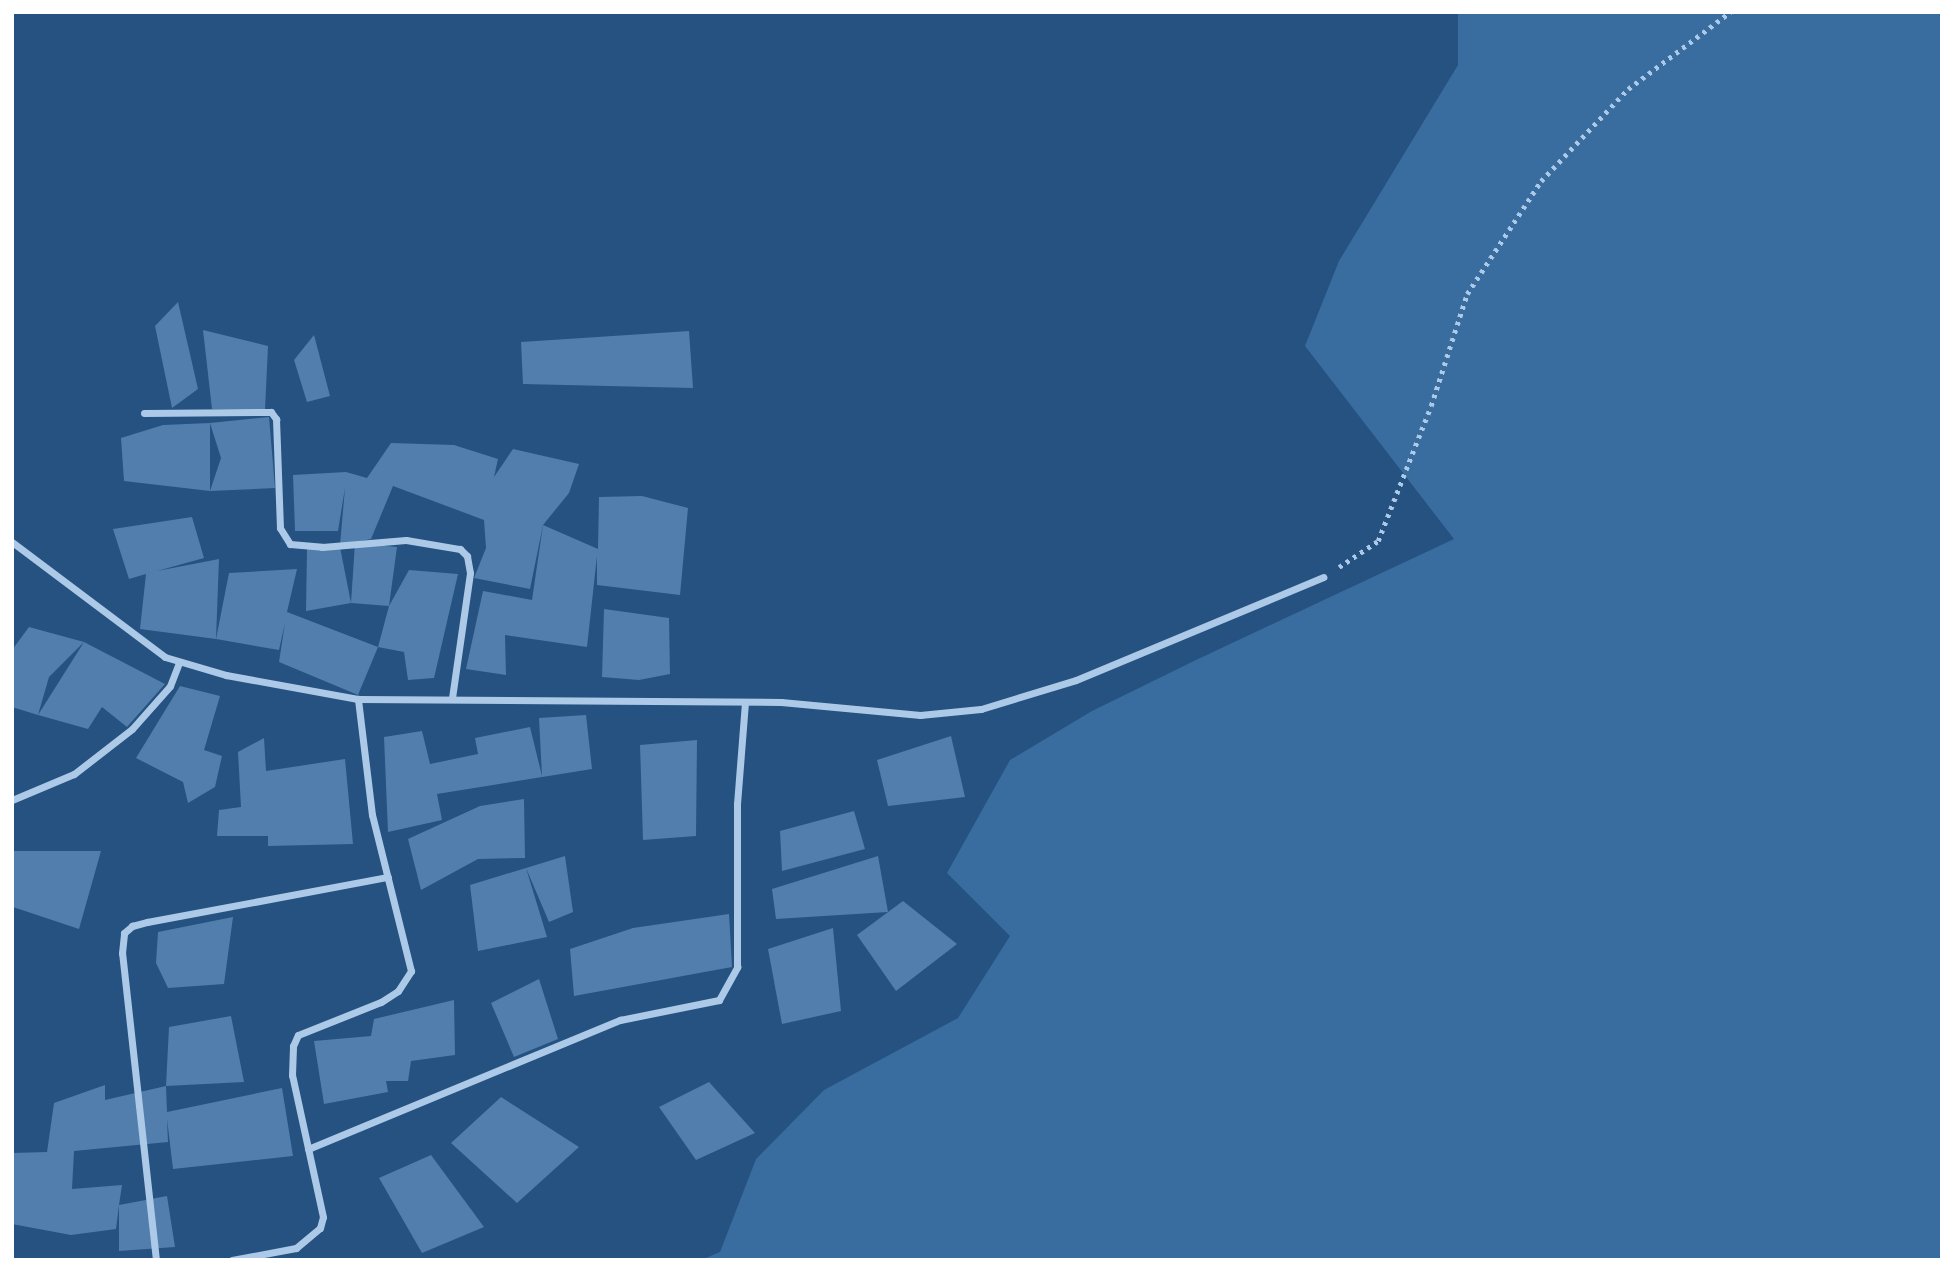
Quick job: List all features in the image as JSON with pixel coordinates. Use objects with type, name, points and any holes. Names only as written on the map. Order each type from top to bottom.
[{"type":"street","points":[[144,413],[265,410],[274,414],[280,528],[290,544],[322,547],[406,540],[460,550],[467,556],[470,573],[452,698]]},
{"type":"street","points":[[12,542],[138,640],[179,663],[358,699],[452,698],[836,705],[920,715],[981,709],[1162,647],[1323,577]]},
{"type":"street","points":[[12,800],[74,774],[132,729],[170,686],[179,663]]},
{"type":"street","points":[[232,1260],[296,1248],[320,1228],[323,1217],[292,1075],[293,1046],[298,1035],[308,1027],[381,1002],[398,991],[411,971],[372,815],[358,699]]},
{"type":"street","points":[[309,1149],[620,1020],[719,1000],[737,967],[737,804],[745,703]]},
{"type":"street","points":[[156,1260],[122,953],[124,933],[132,926],[148,922],[388,877]]},
{"type":"path","points":[[1323,577],[1378,541],[1435,395],[1467,293],[1541,181],[1628,89],[1730,12]]},
{"type":"shaded area","points":[[1458,12],[1942,12],[1942,1260],[701,1260],[720,1252],[756,1159],[824,1090],[958,1018],[1010,936],[947,873],[1010,760],[1092,711],[1454,539],[1305,346],[1339,261],[1458,65]]},
{"type":"building","points":[[178,302],[198,389],[172,408],[155,326]]},
{"type":"building","points":[[203,330],[268,346],[265,410],[212,409]]},
{"type":"building","points":[[689,331],[693,388],[523,384],[521,342]]},
{"type":"building","points":[[314,335],[330,396],[307,402],[294,360]]},
{"type":"building","points":[[269,417],[275,488],[210,491],[221,458],[210,423]]},
{"type":"building","points":[[210,423],[210,491],[124,481],[121,438],[163,425]]},
{"type":"building","points":[[391,443],[454,445],[498,459],[494,477],[513,449],[579,464],[569,493],[543,525],[530,589],[474,578],[486,548],[484,520],[393,486],[371,539],[340,545],[345,488],[338,531],[295,531],[293,475],[346,472],[367,478]]},
{"type":"building","points":[[642,496],[688,508],[680,595],[597,585],[597,556],[587,647],[505,635],[506,675],[466,669],[483,591],[532,600],[543,525],[598,549],[599,497]]},
{"type":"building","points":[[192,517],[204,558],[157,571],[219,559],[216,639],[140,629],[146,574],[129,579],[113,529]]},
{"type":"building","points":[[355,543],[397,547],[389,606],[351,603]]},
{"type":"building","points":[[340,547],[351,603],[306,611],[307,549]]},
{"type":"building","points":[[297,569],[287,612],[378,647],[358,695],[279,662],[285,623],[279,650],[216,639],[229,573]]},
{"type":"building","points":[[409,570],[458,574],[434,678],[408,680],[404,652],[378,647],[389,606]]},
{"type":"building","points":[[604,609],[669,618],[670,674],[639,680],[602,677]]},
{"type":"building","points":[[29,627],[84,642],[49,677],[38,715],[12,707],[12,650]]},
{"type":"building","points":[[84,642],[165,684],[127,727],[102,707],[88,729],[38,715]]},
{"type":"building","points":[[180,686],[220,696],[204,750],[222,756],[215,787],[188,803],[183,782],[136,758]]},
{"type":"building","points":[[586,715],[592,769],[437,794],[442,820],[388,832],[384,737],[422,731],[430,764],[478,754],[475,738],[530,727],[542,776],[539,718]]},
{"type":"building","points":[[951,736],[965,797],[888,806],[877,760]]},
{"type":"building","points":[[264,738],[266,771],[345,759],[353,844],[268,846],[268,836],[217,836],[219,810],[241,807],[238,752]]},
{"type":"building","points":[[697,740],[696,836],[643,840],[640,745]]},
{"type":"building","points":[[524,799],[525,858],[478,859],[421,890],[408,839],[480,806]]},
{"type":"building","points":[[854,811],[865,849],[782,871],[780,831]]},
{"type":"building","points":[[13,851],[101,851],[79,929],[13,907]]},
{"type":"building","points":[[565,856],[573,912],[549,922],[526,868]]},
{"type":"building","points":[[878,856],[888,912],[776,919],[772,889]]},
{"type":"building","points":[[526,868],[547,937],[478,951],[470,885]]},
{"type":"building","points":[[903,901],[957,944],[896,991],[857,935]]},
{"type":"building","points":[[729,914],[732,967],[574,996],[570,949],[633,928]]},
{"type":"building","points":[[233,917],[224,984],[168,988],[156,963],[158,932]]},
{"type":"building","points":[[833,928],[841,1011],[782,1024],[768,949]]},
{"type":"building","points":[[539,979],[558,1039],[514,1057],[491,1003]]},
{"type":"building","points":[[454,1000],[455,1055],[411,1061],[408,1081],[386,1081],[388,1092],[324,1104],[314,1041],[371,1036],[374,1019]]},
{"type":"building","points":[[231,1016],[244,1082],[166,1086],[169,1027]]},
{"type":"building","points":[[709,1082],[755,1133],[696,1160],[659,1107]]},
{"type":"building","points":[[105,1085],[105,1100],[166,1086],[167,1112],[282,1088],[293,1156],[173,1169],[167,1119],[168,1142],[74,1151],[72,1189],[122,1185],[116,1229],[71,1235],[12,1224],[12,1153],[47,1152],[54,1103]]},
{"type":"building","points":[[501,1097],[579,1147],[517,1203],[451,1143]]},
{"type":"building","points":[[431,1155],[484,1227],[422,1253],[379,1178]]},
{"type":"building","points":[[167,1196],[175,1247],[119,1251],[119,1205]]}]
